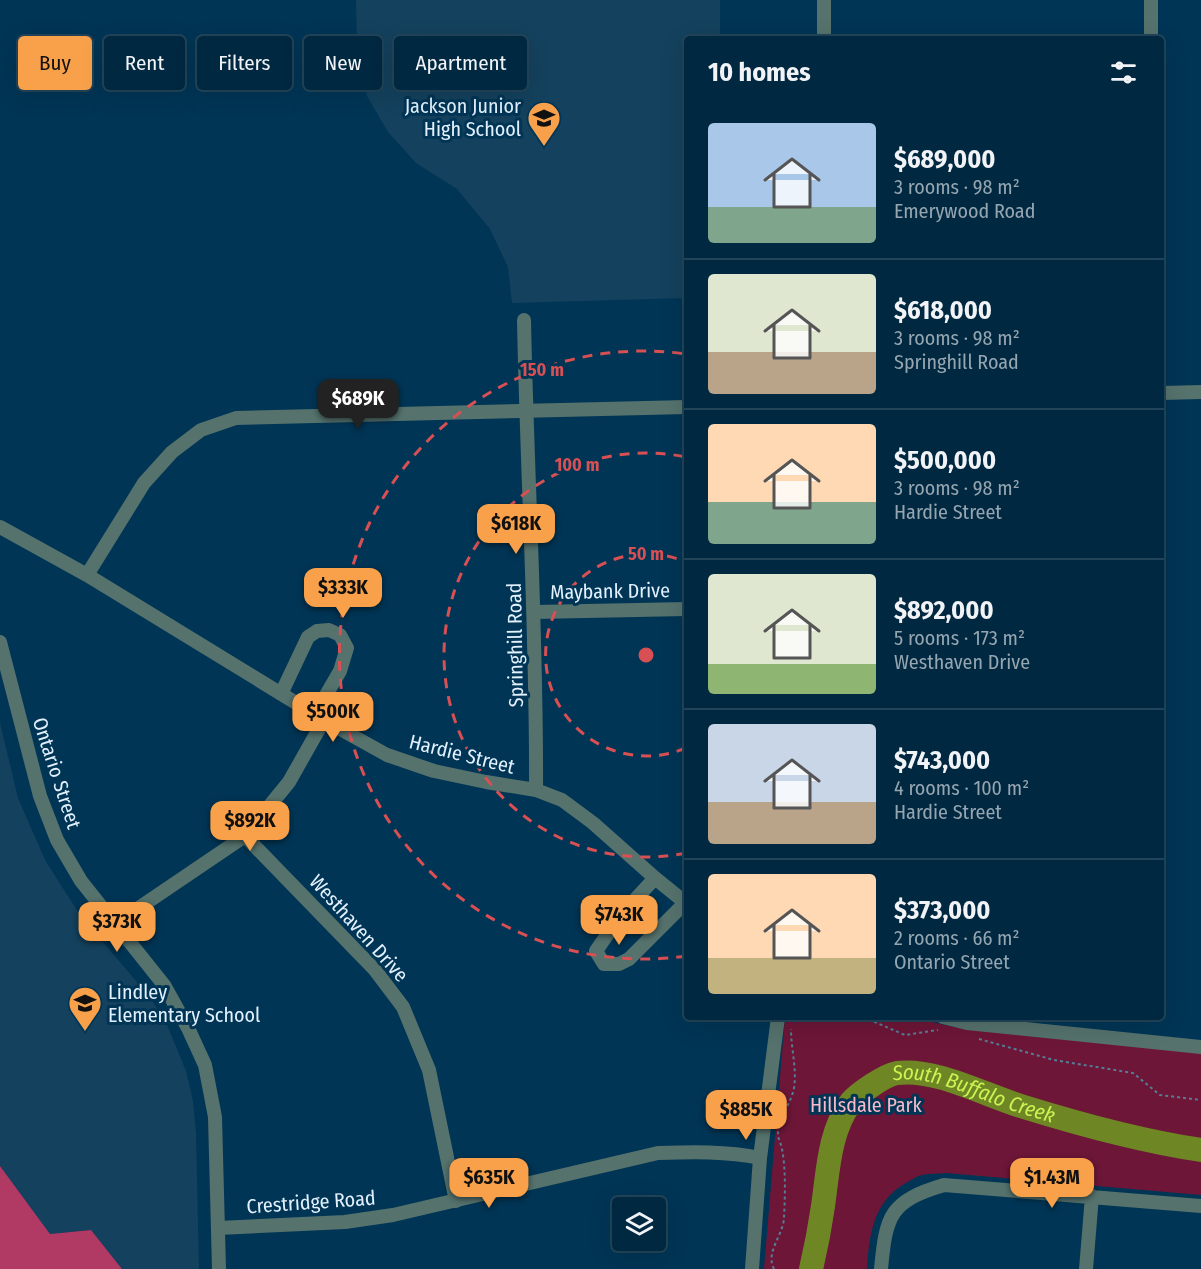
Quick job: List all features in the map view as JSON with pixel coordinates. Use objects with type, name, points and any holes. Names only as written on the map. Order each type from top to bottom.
[{"type":"street","points":[[824,0],[824,36]]},
{"type":"street","points":[[1151,0],[1151,36]]},
{"type":"street","name":"Springhill Road","points":[[524,320],[535,612],[536,790]]},
{"type":"street","points":[[1164,393],[1201,392]]},
{"type":"street","points":[[87,575],[144,483],[172,452],[201,430],[236,418],[684,407]]},
{"type":"street","name":"Hardie Street","points":[[0,527],[87,575],[320,717],[387,755],[434,771],[536,790],[562,800],[593,823],[684,901]]},
{"type":"street","name":"Maybank Drive","points":[[535,612],[684,609]]},
{"type":"street","points":[[115,924],[245,836],[289,782],[340,671],[347,648],[340,635],[323,630],[308,637],[281,693]]},
{"type":"street","name":"Ontario Street","points":[[0,642],[43,808],[57,840],[76,873],[164,985],[205,1065],[214,1117],[219,1269]]},
{"type":"street","name":"Westhaven Drive","points":[[245,836],[375,970],[403,1007],[429,1070],[456,1201]]},
{"type":"street","points":[[655,878],[620,916],[596,951],[604,964],[619,964],[629,959],[684,905]]},
{"type":"street","points":[[752,1269],[760,1158],[778,1020]]},
{"type":"street","points":[[955,1020],[1201,1047]]},
{"type":"street","points":[[1044,1031],[1046,1020]]},
{"type":"street","name":"Crestridge Road","points":[[218,1228],[345,1222],[393,1215],[658,1153],[741,1154],[760,1158]]},
{"type":"street","points":[[881,1269],[884,1237],[890,1218],[900,1206],[919,1193],[944,1185],[1201,1206]]},
{"type":"street","points":[[1086,1269],[1092,1196]]},
{"type":"path","points":[[870,1020],[905,1035],[936,1030],[946,1032]]},
{"type":"path","points":[[774,1269],[770,1262],[770,1255],[781,1234],[784,1220],[782,1148],[778,1137],[779,1127],[794,1089],[792,1026]]},
{"type":"path","points":[[975,1038],[1054,1060],[1133,1074],[1160,1095],[1201,1100]]},
{"type":"shaded area","name":"Jackson Junior High School","points":[[356,0],[720,0],[720,36],[684,36],[684,298],[512,303],[508,267],[490,229],[457,189],[416,163],[388,132],[366,90],[382,90],[382,36],[357,36]]},
{"type":"shaded area","name":"Lindley Elementary School","points":[[0,723],[18,798],[45,860],[80,915],[148,995],[165,1020],[186,1071],[193,1101],[196,1133],[199,1269],[122,1269],[91,1230],[50,1234],[0,1166]]},
{"type":"shaded area","points":[[0,1166],[50,1234],[91,1230],[122,1269],[0,1269]]},
{"type":"green space","name":"Hillsdale Park","points":[[785,1020],[923,1020],[954,1027],[1201,1053],[1201,1195],[946,1173],[925,1174],[914,1178],[886,1199],[875,1220],[869,1244],[867,1269],[764,1269]]},
{"type":"waterway","name":"South Buffalo Creek","points":[[811,1269],[821,1222],[831,1152],[838,1126],[855,1098],[892,1074],[912,1073],[945,1079],[1024,1107],[1090,1126],[1201,1150]]},
{"type":"place","name":"Jackson Junior High School","points":[[544,147]]},
{"type":"place","name":"Lindley Elementary School","points":[[85,1032]]}]
